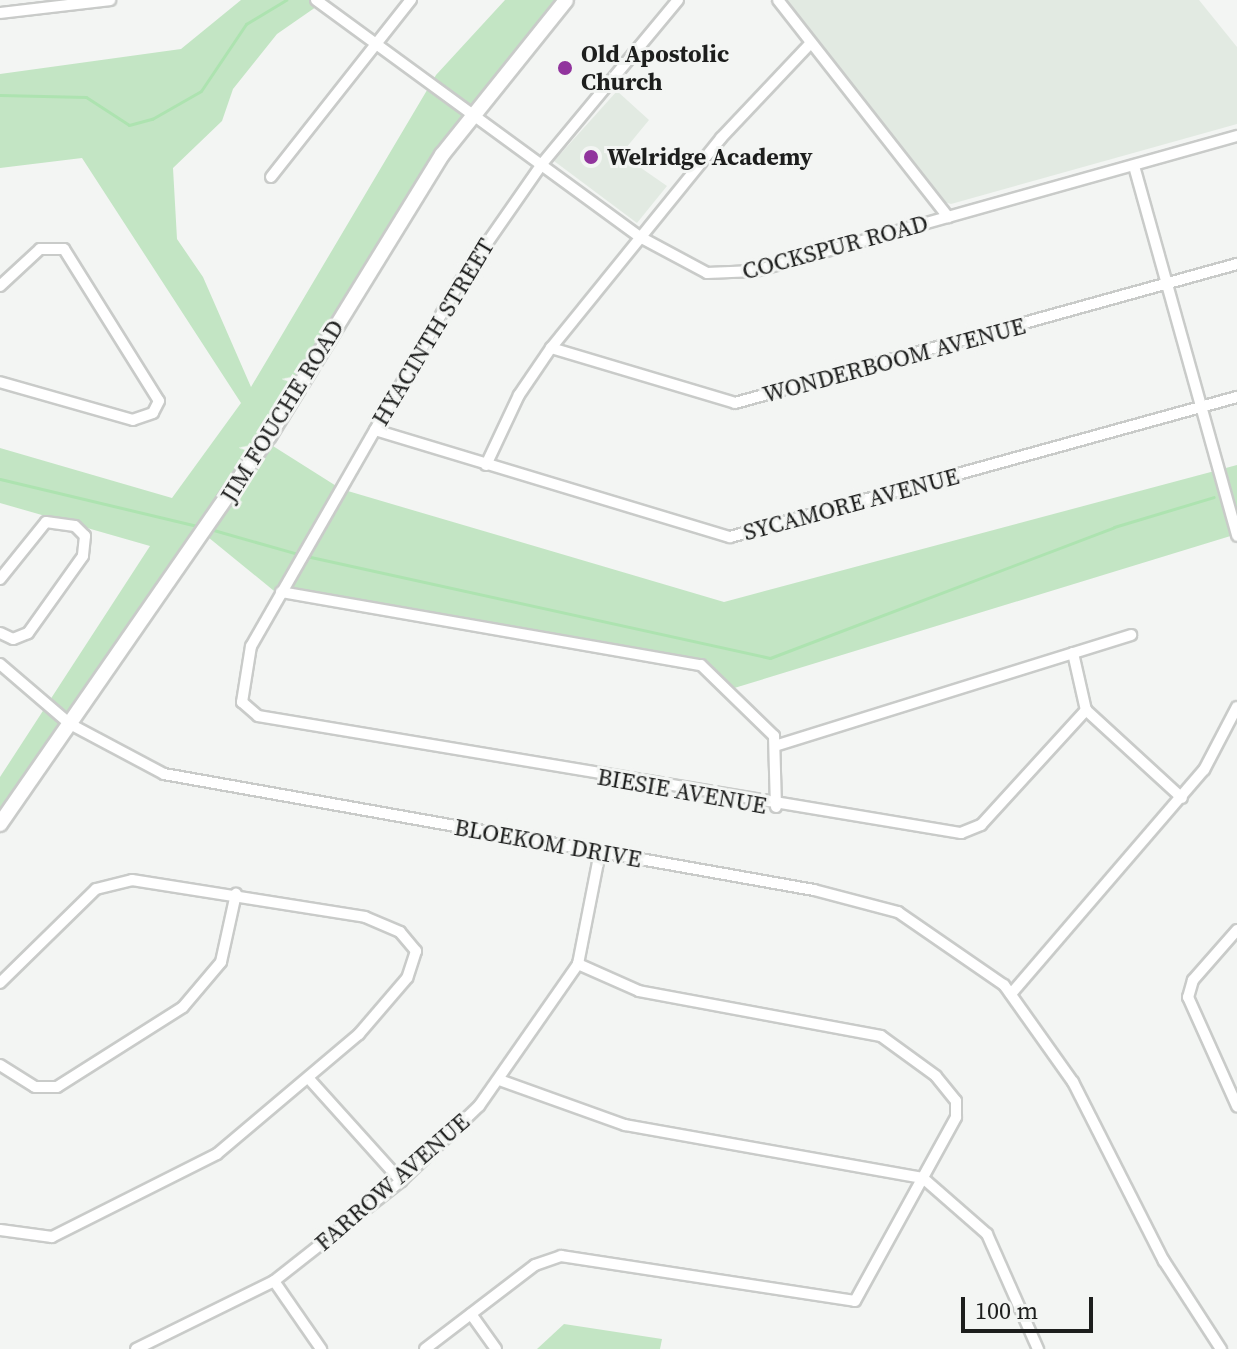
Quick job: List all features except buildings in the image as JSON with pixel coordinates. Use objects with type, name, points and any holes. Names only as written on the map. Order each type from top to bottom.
[{"type":"street","points":[[0,13],[110,0]]},
{"type":"street","name":"COCKSPUR ROAD","points":[[316,0],[640,237],[690,269],[741,274],[1237,136]]},
{"type":"street","points":[[271,177],[411,0]]},
{"type":"street","name":"JIM FOUCHE ROAD","points":[[0,824],[207,528],[472,115],[566,0]]},
{"type":"street","name":"HYACINTH STREET","points":[[240,695],[251,646],[464,275],[542,164],[678,0]]},
{"type":"street","points":[[778,0],[948,217]]},
{"type":"street","points":[[486,465],[519,395],[551,348],[640,237],[810,44]]},
{"type":"street","points":[[1134,166],[1237,536]]},
{"type":"street","points":[[0,286],[40,249],[64,249],[159,401],[147,417],[133,420],[0,382]]},
{"type":"street","name":"WONDERBOOM AVENUE","points":[[551,348],[735,403],[1237,264]]},
{"type":"street","name":"SYCAMORE AVENUE","points":[[375,430],[486,465],[738,536],[1237,397]]},
{"type":"street","points":[[0,579],[46,522],[75,526],[85,536],[83,556],[28,633],[13,639],[0,633]]},
{"type":"street","points":[[281,592],[695,663],[732,687],[778,745],[776,807]]},
{"type":"street","points":[[778,745],[1131,635]]},
{"type":"street","points":[[1073,653],[1086,710],[1182,798]]},
{"type":"street","name":"BLOEKOM DRIVE","points":[[0,664],[70,724],[164,774],[888,907],[977,962],[1011,994],[1078,1090],[1164,1261],[1221,1349]]},
{"type":"street","name":"BIESIE AVENUE","points":[[240,695],[258,716],[776,807],[969,832],[1086,710]]},
{"type":"street","points":[[1011,994],[1182,798],[1219,748],[1237,707]]},
{"type":"street","name":"FARROW AVENUE","points":[[136,1349],[274,1281],[401,1181],[502,1081],[578,964],[600,852]]},
{"type":"street","points":[[0,983],[110,882],[236,894],[365,917],[413,944],[416,959],[399,989],[311,1081],[205,1162],[61,1233],[39,1238],[0,1230]]},
{"type":"street","points":[[0,1065],[35,1087],[57,1087],[183,1007],[221,962],[236,894]]},
{"type":"street","points":[[1237,930],[1193,980],[1188,997],[1233,1086],[1237,1106]]},
{"type":"street","points":[[425,1349],[535,1265],[561,1256],[855,1301],[923,1178],[958,1106],[936,1076],[895,1044],[863,1031],[639,991],[578,964]]},
{"type":"street","points":[[311,1081],[401,1181]]},
{"type":"street","points":[[502,1081],[616,1123],[923,1178],[987,1234],[1038,1349]]},
{"type":"street","points":[[274,1281],[321,1349]]},
{"type":"street","points":[[471,1314],[496,1349]]},
{"type":"shaded area","points":[[776,0],[1199,0],[1237,47],[1237,124],[951,204],[937,200]]},
{"type":"shaded area","name":"Welridge Academy","points":[[617,91],[649,120],[621,154],[667,186],[637,223],[554,161]]},
{"type":"green space","points":[[241,0],[326,0],[277,34],[233,89],[222,121],[173,168],[177,239],[203,277],[251,387],[436,75],[505,0],[564,0],[440,156],[265,441],[341,489],[724,602],[1237,465],[1237,534],[731,689],[699,668],[279,595],[203,533],[0,826],[0,777],[150,546],[0,503],[0,448],[172,498],[241,403],[82,158],[0,168],[0,74],[181,49]]},
{"type":"green space","points":[[564,1324],[662,1339],[660,1349],[537,1349]]},
{"type":"waterway","points":[[0,95],[86,97],[129,125],[152,119],[201,91],[246,24],[286,0]]},
{"type":"waterway","points":[[0,479],[202,527]]},
{"type":"waterway","points":[[306,556],[770,658],[1114,527],[1214,497]]},
{"type":"waterway","points":[[210,529],[298,554]]},
{"type":"place","name":"Old Apostolic Church","points":[[565,68]]},
{"type":"place","name":"Welridge Academy","points":[[591,157]]}]
